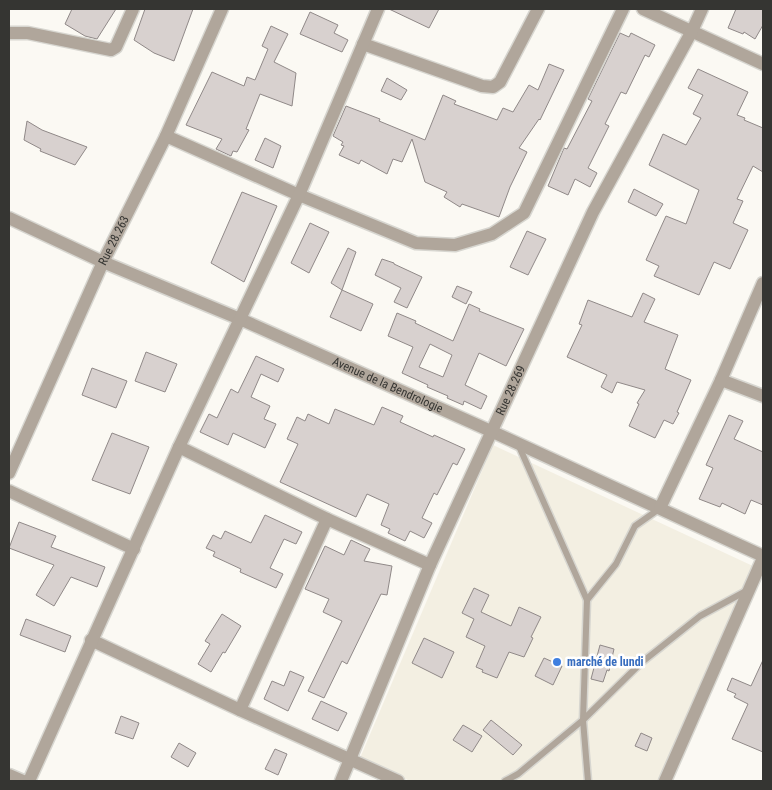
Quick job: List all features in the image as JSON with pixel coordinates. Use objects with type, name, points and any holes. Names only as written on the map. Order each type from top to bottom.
[{"type":"street","points":[[9,33],[28,33],[111,50],[116,47],[133,9]]},
{"type":"street","name":"Rue 28.263","points":[[9,473],[103,262],[166,136],[222,9]]},
{"type":"street","points":[[29,781],[179,447],[299,195],[378,9]]},
{"type":"street","points":[[363,44],[482,86],[493,87],[500,82],[538,9]]},
{"type":"street","points":[[166,136],[299,195],[416,243],[455,245],[492,234],[524,213],[623,9]]},
{"type":"street","points":[[643,9],[763,64]]},
{"type":"street","name":"Rue 28.269","points":[[341,781],[430,565],[594,212],[692,31],[702,9]]},
{"type":"street","name":"Avenue de la Bendrologie","points":[[9,218],[103,262],[240,319],[518,443],[763,557]]},
{"type":"street","points":[[660,508],[721,380],[763,283]]},
{"type":"street","points":[[721,380],[763,396]]},
{"type":"street","points":[[179,447],[327,519],[430,565]]},
{"type":"street","points":[[9,491],[134,549]]},
{"type":"street","points":[[240,710],[327,519]]},
{"type":"street","points":[[665,781],[763,557]]},
{"type":"street","points":[[91,640],[398,781]]},
{"type":"street","points":[[9,775],[23,781]]},
{"type":"lane","points":[[518,443],[587,600],[584,720],[588,781]]},
{"type":"lane","points":[[587,600],[616,564],[634,526],[660,508]]},
{"type":"lane","points":[[505,781],[518,774],[584,720],[641,663],[700,616],[749,589]]},
{"type":"shaded area","name":"marché de lundi","points":[[493,445],[755,567],[660,781],[410,781],[360,758]]},
{"type":"building","points":[[72,9],[116,9],[97,39],[85,36],[65,24]]},
{"type":"building","points":[[145,9],[193,9],[174,61],[154,53],[134,40]]},
{"type":"building","points":[[389,9],[439,9],[429,28]]},
{"type":"building","points":[[736,9],[763,9],[763,25],[755,39],[744,32],[743,34],[728,28]]},
{"type":"building","points":[[310,12],[338,25],[334,33],[348,40],[342,52],[300,34]]},
{"type":"building","points":[[271,26],[288,34],[274,62],[296,73],[292,106],[260,94],[246,129],[249,130],[237,152],[233,151],[231,156],[216,149],[222,139],[186,125],[212,72],[244,86],[247,77],[255,80],[268,49],[262,46]]},
{"type":"building","points":[[620,33],[629,37],[631,33],[655,45],[649,57],[645,55],[626,94],[621,92],[605,124],[609,126],[588,168],[597,173],[590,187],[575,179],[568,195],[548,186],[564,148],[567,149],[592,101],[588,99]]},
{"type":"building","points":[[549,64],[564,70],[540,120],[519,148],[527,152],[510,187],[499,217],[462,204],[460,207],[444,197],[447,192],[425,182],[412,139],[402,162],[393,159],[387,174],[361,160],[359,164],[339,155],[344,146],[341,145],[343,142],[333,136],[346,106],[425,140],[443,95],[456,101],[454,104],[497,120],[503,108],[513,112],[529,85],[538,90]]},
{"type":"building","points":[[698,69],[748,92],[737,115],[763,128],[763,172],[753,166],[737,199],[743,201],[733,223],[748,230],[730,269],[714,262],[699,295],[654,276],[659,266],[646,260],[666,216],[686,224],[699,190],[649,165],[663,134],[686,145],[701,118],[693,114],[703,95],[688,88]]},
{"type":"building","points":[[387,78],[407,90],[401,100],[381,91]]},
{"type":"building","points":[[27,121],[42,130],[87,147],[75,165],[40,151],[41,149],[24,140]]},
{"type":"building","points":[[265,138],[281,146],[273,168],[255,160]]},
{"type":"building","points":[[634,189],[663,204],[656,216],[628,202]]},
{"type":"building","points":[[242,192],[277,206],[244,282],[211,263]]},
{"type":"building","points":[[310,223],[329,232],[309,273],[291,263]]},
{"type":"building","points":[[527,231],[546,239],[528,275],[510,267]]},
{"type":"building","points":[[348,248],[356,252],[342,290],[331,283]]},
{"type":"building","points":[[382,259],[422,277],[407,308],[394,302],[401,288],[375,275]]},
{"type":"building","points":[[457,286],[472,292],[466,304],[452,297]]},
{"type":"building","points":[[342,290],[373,304],[361,331],[330,317]]},
{"type":"building","points":[[643,293],[655,299],[644,322],[678,335],[665,369],[691,380],[673,424],[664,420],[655,438],[629,426],[639,404],[637,403],[645,390],[617,382],[612,393],[601,387],[607,375],[567,357],[582,325],[579,324],[588,300],[632,317]]},
{"type":"building","points":[[469,304],[480,309],[479,311],[524,329],[506,366],[479,353],[465,385],[487,396],[481,409],[464,401],[463,405],[447,398],[448,396],[402,373],[413,347],[388,336],[397,313],[453,341]],"holes":[[[430,344],[452,355],[443,377],[419,367]]]},
{"type":"building","points":[[146,352],[177,364],[165,392],[135,381]]},
{"type":"building","points":[[256,356],[284,369],[278,382],[261,374],[251,397],[270,406],[264,419],[276,424],[265,448],[233,433],[228,445],[200,432],[209,414],[217,418],[231,389],[238,393]]},
{"type":"building","points":[[92,368],[127,381],[116,408],[82,395]]},
{"type":"building","points":[[382,407],[403,416],[400,422],[465,449],[457,465],[453,463],[437,495],[434,493],[422,518],[432,523],[424,538],[410,531],[405,541],[388,533],[390,529],[381,525],[389,504],[367,494],[356,517],[280,482],[298,444],[287,439],[297,417],[305,421],[308,414],[329,424],[335,409],[374,425]]},
{"type":"building","points":[[729,415],[743,421],[734,439],[763,452],[763,505],[751,500],[745,514],[722,503],[720,507],[699,499],[713,468],[706,465]]},
{"type":"building","points":[[112,433],[149,447],[130,494],[92,480]]},
{"type":"building","points":[[265,515],[302,532],[296,544],[284,539],[270,568],[283,574],[276,588],[240,572],[241,569],[213,556],[215,552],[206,548],[213,535],[221,539],[225,531],[251,543]]},
{"type":"building","points":[[19,522],[56,536],[51,547],[105,567],[97,587],[71,577],[54,606],[36,595],[54,565],[9,548]]},
{"type":"building","points":[[351,540],[370,549],[364,561],[392,566],[387,595],[381,594],[347,664],[342,661],[324,698],[308,691],[342,621],[323,612],[329,599],[305,589],[325,546],[344,555]]},
{"type":"building","points":[[474,588],[489,595],[481,612],[511,626],[519,607],[541,617],[524,657],[509,652],[497,678],[482,672],[483,670],[476,667],[485,646],[466,637],[474,619],[462,613]]},
{"type":"building","points":[[222,614],[241,626],[211,672],[198,664],[210,644],[205,641]]},
{"type":"building","points":[[26,619],[71,636],[65,652],[20,635]]},
{"type":"building","points":[[424,638],[454,652],[442,678],[412,663]]},
{"type":"building","points":[[600,645],[614,649],[609,671],[607,670],[603,682],[591,679]]},
{"type":"building","points":[[544,658],[562,666],[553,685],[535,676]]},
{"type":"building","points":[[763,660],[763,752],[732,739],[748,704],[734,697],[736,694],[727,690],[732,678],[751,686]]},
{"type":"building","points":[[290,671],[304,677],[288,711],[264,699],[272,681],[284,686]]},
{"type":"building","points":[[321,701],[347,713],[338,731],[312,719]]},
{"type":"building","points":[[121,716],[139,723],[133,739],[115,733]]},
{"type":"building","points":[[491,720],[522,745],[513,755],[483,730]]},
{"type":"building","points":[[463,725],[482,736],[472,752],[453,740]]},
{"type":"building","points":[[641,733],[652,738],[647,751],[635,746]]},
{"type":"building","points":[[179,743],[196,753],[188,767],[171,757]]},
{"type":"building","points":[[275,749],[287,754],[278,775],[265,769]]},
{"type":"place","name":"marché de lundi","points":[[557,662]]}]
